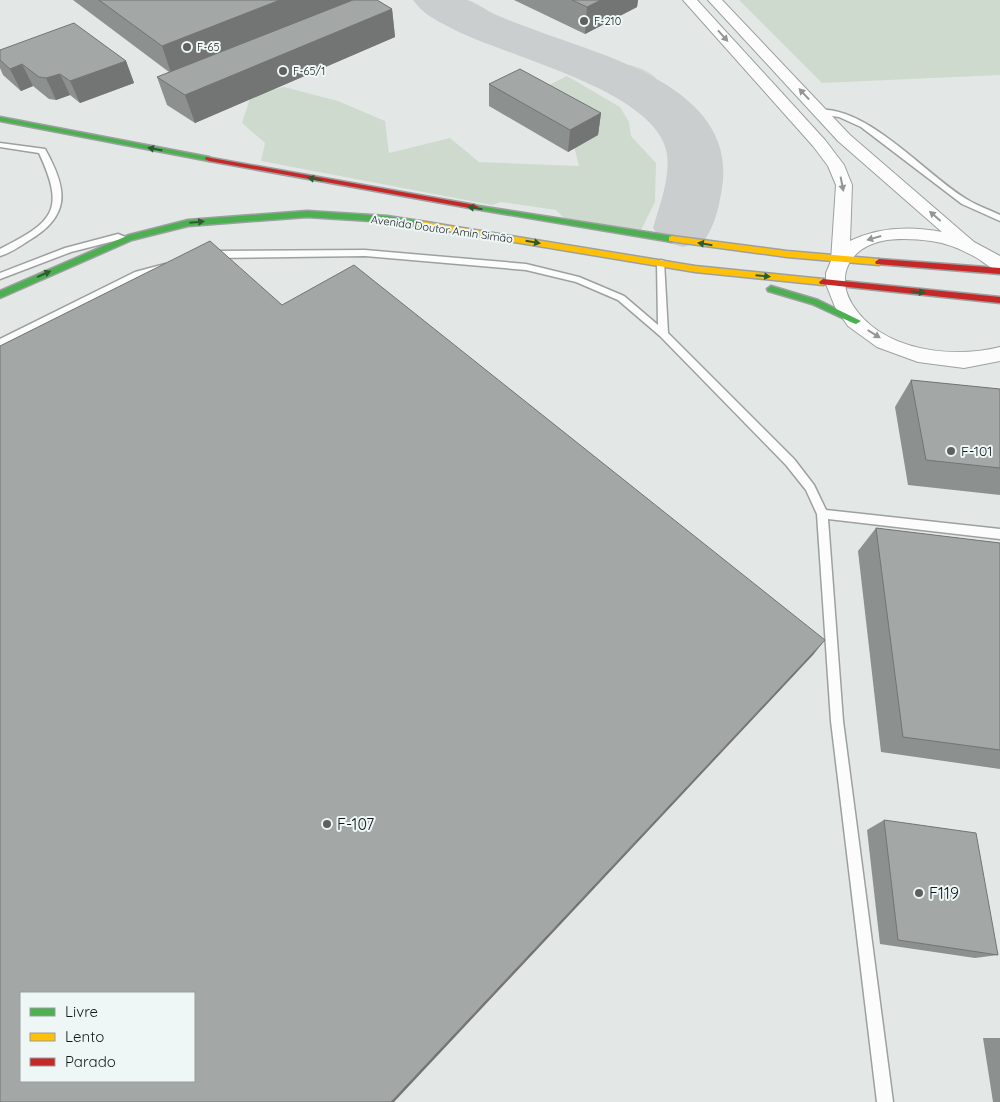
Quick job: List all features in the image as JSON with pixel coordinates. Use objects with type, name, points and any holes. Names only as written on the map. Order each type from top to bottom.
[{"type":"street","points":[[690,0],[818,142],[836,165],[844,185],[840,260]]},
{"type":"street","points":[[716,0],[844,138],[972,248],[1000,265]]},
{"type":"street","name":"Avenida Doutor Amin Simão","points":[[0,120],[465,207],[663,251],[695,269],[1000,300]]},
{"type":"street","name":"Avenida Doutor Amin Simão","points":[[0,295],[129,238],[188,223],[307,214],[387,219],[663,251],[840,260],[1000,271]]},
{"type":"street","points":[[972,248],[946,238],[919,234],[894,234],[864,241],[852,247],[840,260],[835,271],[835,284],[840,301],[856,321],[871,334],[888,342],[923,356],[951,360],[978,360],[1000,354]]},
{"type":"street","points":[[695,269],[727,281],[766,288],[815,302],[856,321]]},
{"type":"lane","points":[[821,112],[842,115],[864,125],[965,202],[1000,218]]},
{"type":"lane","points":[[0,145],[42,151],[54,173],[59,196],[52,218],[42,230],[0,253]]},
{"type":"lane","points":[[0,276],[68,250],[118,237],[129,238]]},
{"type":"lane","points":[[663,251],[663,334]]},
{"type":"lane","points":[[199,258],[216,254],[356,253],[526,267],[579,280],[621,298],[663,334],[790,462],[810,488],[822,514],[838,721],[885,1102]]},
{"type":"lane","points":[[0,342],[138,274],[173,265]]},
{"type":"lane","points":[[822,514],[1000,534]]},
{"type":"shaded area","points":[[739,0],[1000,0],[1000,75],[822,83]]},
{"type":"shaded area","points":[[614,64],[636,67],[647,71],[656,78],[651,81],[646,80]]},
{"type":"shaded area","points":[[567,76],[620,107],[629,122],[631,136],[656,163],[655,202],[641,230],[564,218],[556,210],[501,202],[492,205],[261,161],[265,143],[242,123],[251,95],[284,87],[338,101],[385,121],[389,153],[450,138],[479,162],[579,166],[568,123],[529,95]]},
{"type":"building","points":[[99,0],[280,0],[162,46]]},
{"type":"building","points":[[353,0],[377,0],[392,9],[185,95],[157,77]]},
{"type":"building","points":[[572,0],[601,0],[587,7]]},
{"type":"building","points":[[74,23],[126,61],[70,81],[60,74],[46,78],[39,77],[22,64],[10,69],[0,60],[0,50]]},
{"type":"building","points":[[520,69],[601,113],[570,130],[489,84]]},
{"type":"building","name":"F-107","points":[[210,241],[282,305],[354,265],[825,640],[391,1102],[0,1102],[0,346]]},
{"type":"building","points":[[911,380],[1000,389],[1000,468],[926,460]]},
{"type":"building","points":[[876,528],[1000,543],[1000,750],[903,737]]},
{"type":"building","name":"F119","points":[[884,820],[976,833],[998,955],[898,940]]},
{"type":"taxiway","points":[[436,0],[486,28],[609,74],[660,103],[679,121],[691,142],[694,152],[694,185],[683,228]]},
{"type":"traffic: fast","points":[[0,119],[209,159]]},
{"type":"traffic: fast","points":[[475,207],[672,239]]},
{"type":"traffic: fast","points":[[0,295],[129,238],[188,223],[307,214],[387,219],[420,224]]},
{"type":"traffic: fast","points":[[771,289],[815,302],[856,321]]},
{"type":"traffic: slow","points":[[420,224],[695,269],[823,282]]},
{"type":"traffic: slow","points":[[672,239],[787,254],[879,262]]},
{"type":"traffic: jam","points":[[209,159],[475,207]]},
{"type":"traffic: jam","points":[[879,262],[1000,271]]},
{"type":"traffic: jam","points":[[823,282],[1000,300]]},
{"type":"place","name":"F-210","points":[[584,21]]},
{"type":"place","name":"F-65","points":[[187,47]]},
{"type":"place","name":"F-65/1","points":[[283,71]]},
{"type":"place","name":"F-101","points":[[951,451]]},
{"type":"place","name":"F-107","points":[[327,824]]},
{"type":"place","name":"F119","points":[[919,893]]}]
